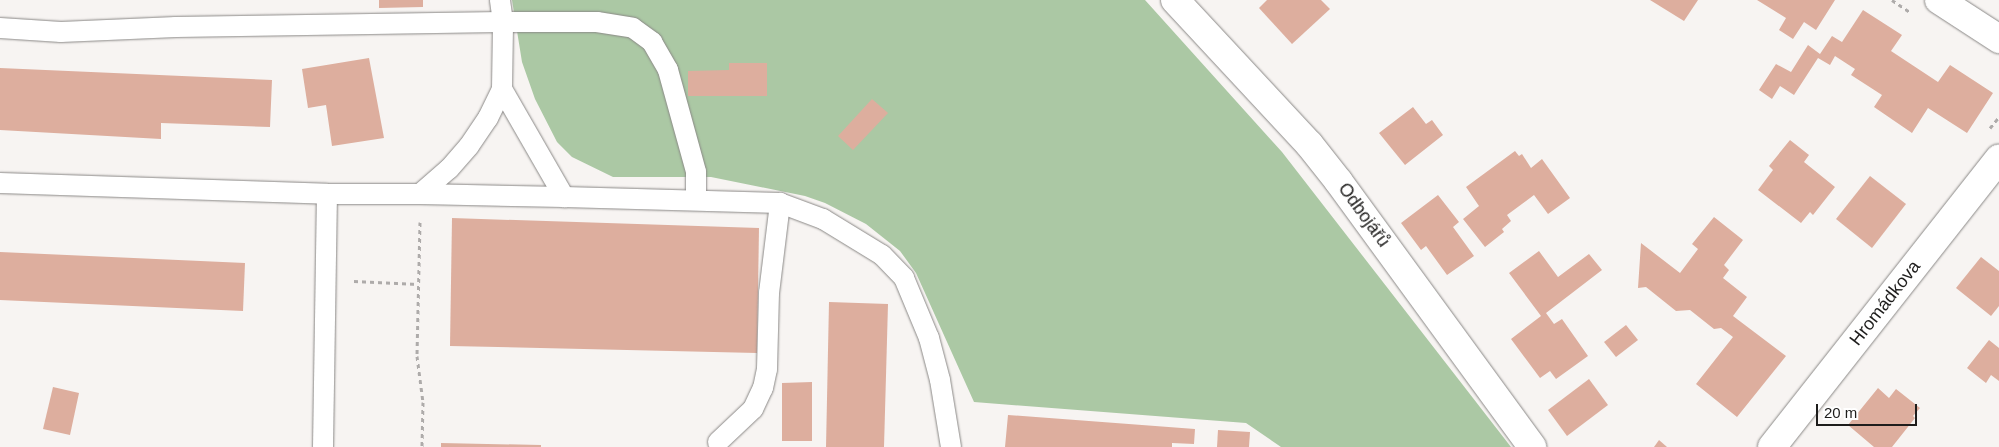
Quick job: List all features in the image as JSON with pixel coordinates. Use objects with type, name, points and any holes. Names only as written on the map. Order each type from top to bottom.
[{"type":"street","name":"Odbojářů","points":[[1175,0],[1275,105],[1315,151],[1532,447]]},
{"type":"street","points":[[1938,0],[1999,39]]},
{"type":"street","name":"Hromádkova","points":[[1772,447],[1999,159]]},
{"type":"lane","points":[[420,194],[449,169],[469,146],[488,118],[502,89],[503,22],[500,0]]},
{"type":"lane","points":[[0,28],[61,32],[186,27],[503,22],[598,22],[633,28],[652,42],[668,70],[696,172],[696,200]]},
{"type":"lane","points":[[502,89],[564,197]]},
{"type":"lane","points":[[0,183],[327,194],[420,194],[780,202],[824,219],[858,238],[882,255],[904,278],[929,338],[940,380],[951,447]]},
{"type":"lane","points":[[323,447],[327,194]]},
{"type":"lane","points":[[718,442],[753,409],[763,388],[767,369],[768,293],[780,202]]},
{"type":"path","points":[[420,194],[417,356],[423,402],[422,447]]},
{"type":"path","points":[[326,280],[418,284]]},
{"type":"green space","points":[[512,0],[1145,0],[1282,152],[1511,447],[1281,447],[1246,423],[974,402],[916,273],[900,251],[866,224],[825,203],[805,196],[711,177],[613,177],[572,157],[557,142],[535,99],[522,62]]},
{"type":"building","points":[[379,0],[423,0],[423,7],[379,8]]},
{"type":"building","points":[[1267,0],[1321,0],[1330,9],[1292,44],[1259,8]]},
{"type":"building","points":[[1650,0],[1698,0],[1684,21]]},
{"type":"building","points":[[1757,0],[1835,0],[1816,30],[1804,22],[1793,39],[1779,30],[1786,18]]},
{"type":"building","points":[[1863,10],[1902,35],[1891,51],[1938,82],[1950,65],[1993,93],[1967,133],[1928,108],[1912,133],[1874,107],[1882,95],[1851,75],[1855,69],[1835,56],[1830,65],[1818,58],[1794,95],[1780,86],[1772,99],[1759,90],[1776,64],[1791,72],[1808,45],[1820,54],[1832,36],[1842,42]]},
{"type":"building","points":[[369,58],[384,138],[332,146],[326,105],[308,108],[302,69]]},
{"type":"building","points":[[729,63],[767,63],[767,96],[688,96],[688,71],[729,70]]},
{"type":"building","points":[[0,68],[272,80],[270,127],[161,123],[161,139],[0,130]]},
{"type":"building","points":[[872,99],[888,113],[853,150],[838,136]]},
{"type":"building","points":[[1413,107],[1426,124],[1432,120],[1443,135],[1405,165],[1379,133]]},
{"type":"building","points":[[1790,140],[1809,155],[1804,162],[1835,187],[1813,215],[1810,212],[1801,223],[1758,190],[1773,170],[1769,166]]},
{"type":"building","points":[[1515,151],[1519,156],[1522,154],[1531,168],[1542,159],[1570,198],[1548,214],[1534,195],[1507,215],[1511,221],[1502,229],[1504,232],[1485,247],[1463,219],[1479,206],[1466,187]]},
{"type":"building","points":[[1870,176],[1906,204],[1872,248],[1836,219]]},
{"type":"building","points":[[1438,195],[1459,222],[1453,227],[1474,256],[1447,275],[1426,246],[1421,250],[1401,223]]},
{"type":"building","points":[[1714,217],[1743,240],[1724,265],[1729,270],[1723,278],[1747,297],[1733,316],[1786,356],[1737,417],[1696,384],[1733,337],[1721,328],[1714,329],[1690,310],[1676,311],[1646,287],[1638,288],[1641,243],[1680,273],[1698,249],[1692,244]]},
{"type":"building","points":[[452,218],[759,228],[757,353],[450,346]]},
{"type":"building","points":[[1539,251],[1558,277],[1589,254],[1602,270],[1546,313],[1554,324],[1562,319],[1588,356],[1556,379],[1550,371],[1540,378],[1511,339],[1541,316],[1509,273]]},
{"type":"building","points":[[0,252],[245,263],[243,311],[0,300]]},
{"type":"building","points":[[1981,257],[1999,271],[1999,306],[1991,316],[1956,288]]},
{"type":"building","points":[[829,302],[888,304],[884,447],[826,447]]},
{"type":"building","points":[[1626,325],[1638,340],[1616,357],[1604,342]]},
{"type":"building","points":[[1989,340],[1999,348],[1999,381],[1991,375],[1986,383],[1967,368]]},
{"type":"building","points":[[1589,379],[1608,405],[1567,436],[1548,410]]},
{"type":"building","points":[[812,382],[812,441],[782,441],[782,383]]},
{"type":"building","points":[[53,387],[79,393],[70,435],[43,429]]},
{"type":"building","points":[[1878,388],[1889,398],[1896,389],[1920,408],[1913,416],[1915,418],[1892,447],[1874,447],[1848,425]]},
{"type":"building","points":[[1008,415],[1195,429],[1194,444],[1172,443],[1172,447],[1005,447]]},
{"type":"building","points":[[1218,430],[1250,432],[1249,447],[1217,447]]},
{"type":"building","points":[[1659,440],[1667,447],[1654,447]]},
{"type":"building","points":[[441,443],[541,445],[541,447],[441,447]]}]
